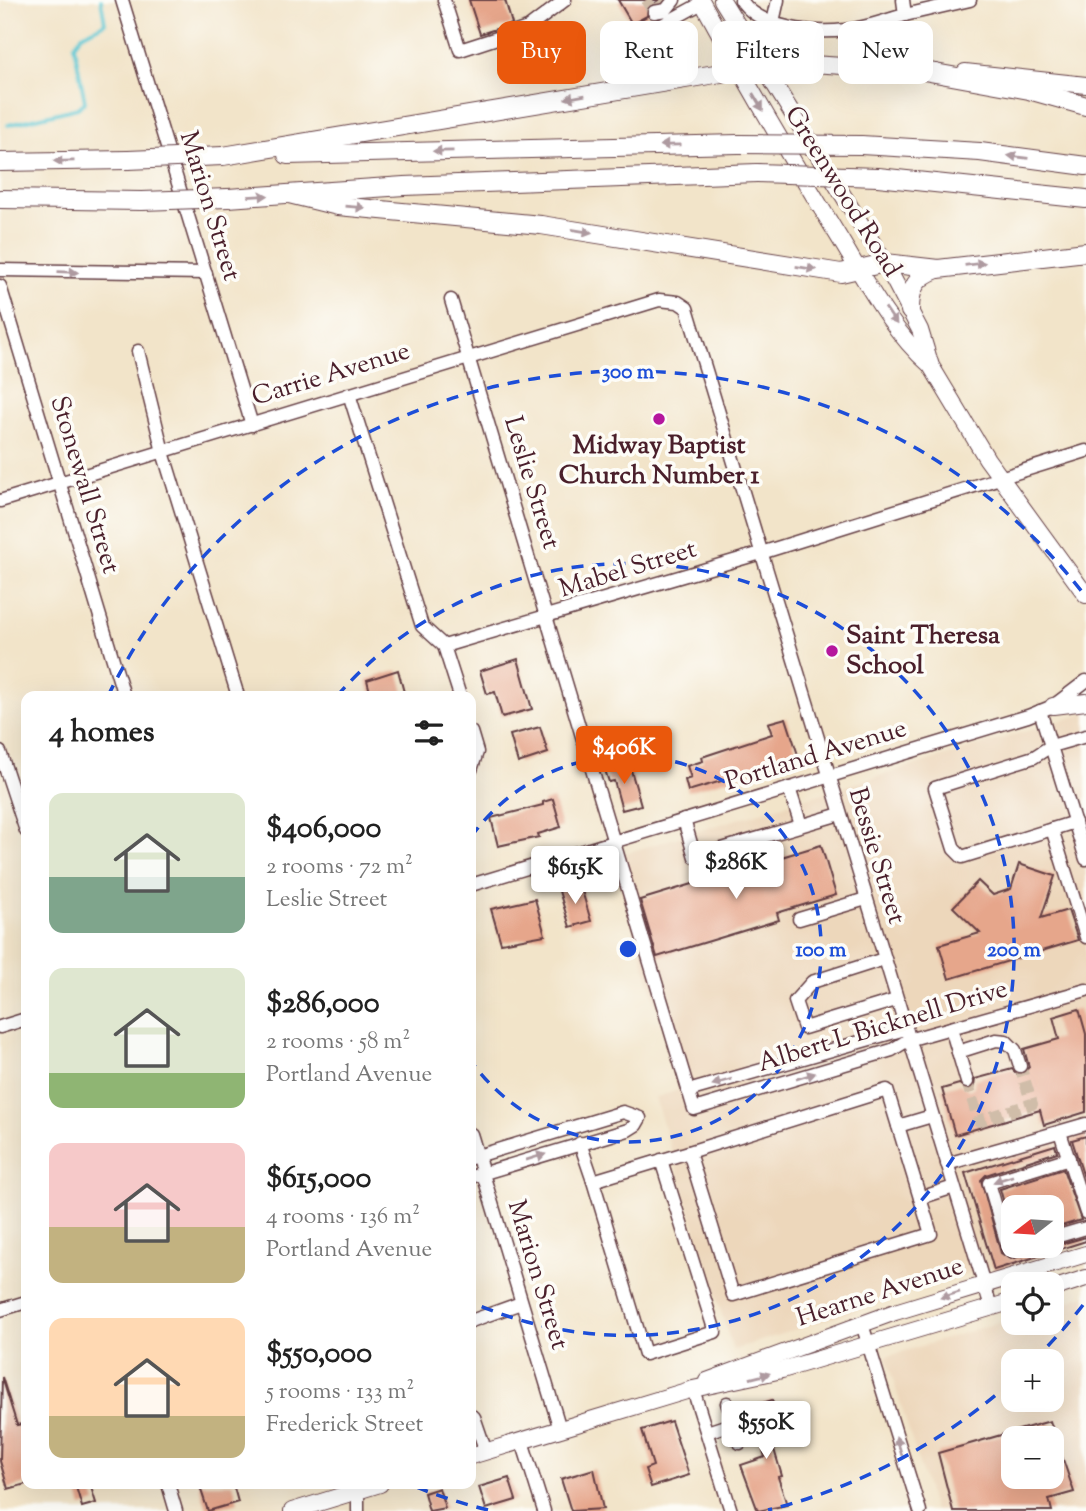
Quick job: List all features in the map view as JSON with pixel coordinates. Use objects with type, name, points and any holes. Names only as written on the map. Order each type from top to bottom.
[{"type":"highway","points":[[933,73],[1018,88],[1086,106]]},
{"type":"highway","points":[[223,156],[712,74]]},
{"type":"highway","points":[[0,162],[738,144],[861,145],[980,152],[1086,166]]},
{"type":"highway","points":[[0,199],[142,201],[404,186],[757,173],[878,177],[1086,199]]},
{"type":"highway","points":[[289,194],[338,206],[541,225],[841,274],[885,263],[937,269],[1086,252]]},
{"type":"highway","points":[[910,311],[915,284],[924,274],[937,269]]},
{"type":"main road","name":"Greenwood Road","points":[[722,0],[736,21]]},
{"type":"main road","name":"Greenwood Road","points":[[696,3],[712,28]]},
{"type":"main road","points":[[933,71],[1003,74],[1086,85]]},
{"type":"main road","name":"Greenwood Road","points":[[748,84],[859,271],[909,343],[931,366]]},
{"type":"main road","name":"Greenwood Road","points":[[777,84],[885,263],[910,311],[931,366],[1000,479],[1086,595]]},
{"type":"main road","points":[[1047,708],[1086,702]]},
{"type":"main road","name":"Hearne Avenue","points":[[478,1454],[693,1388],[741,1366],[862,1324],[1086,1254]]},
{"type":"main road","points":[[1064,1285],[1086,1279]]},
{"type":"main road","name":"Hearne Avenue","points":[[693,1388],[741,1381],[1001,1304]]},
{"type":"main road","points":[[292,1511],[352,1489]]},
{"type":"street","name":"Marion Street","points":[[122,0],[252,425]]},
{"type":"street","points":[[444,0],[460,50],[528,28],[565,0]]},
{"type":"street","points":[[741,0],[756,15],[771,21]]},
{"type":"street","points":[[773,21],[778,0]]},
{"type":"street","points":[[903,0],[905,15]]},
{"type":"street","points":[[824,31],[846,30],[970,0]]},
{"type":"street","points":[[666,10],[696,3]]},
{"type":"street","points":[[0,270],[206,273]]},
{"type":"street","name":"Stonewall Street","points":[[0,286],[122,691]]},
{"type":"street","name":"Leslie Street","points":[[451,300],[694,1109]]},
{"type":"street","name":"Carrie Avenue","points":[[0,501],[659,300],[678,302]]},
{"type":"street","name":"Bessie Street","points":[[678,302],[687,309],[991,1307]]},
{"type":"street","points":[[138,351],[163,452],[236,691]]},
{"type":"street","points":[[349,394],[422,626],[444,646],[458,691]]},
{"type":"street","name":"Mabel Street","points":[[444,646],[548,618],[1086,451]]},
{"type":"street","name":"Portland Avenue","points":[[476,883],[1047,708],[1086,681]]},
{"type":"street","points":[[1047,708],[1051,746],[1086,859]]},
{"type":"street","points":[[1075,822],[962,857],[954,849],[935,788],[1034,757],[1051,746],[1086,736]]},
{"type":"street","points":[[0,752],[21,816]]},
{"type":"street","points":[[789,788],[801,825]]},
{"type":"street","points":[[684,820],[695,857],[840,814]]},
{"type":"street","points":[[1052,830],[1086,937]]},
{"type":"street","points":[[799,919],[866,899]]},
{"type":"street","points":[[884,959],[812,982],[795,1001],[804,1028],[896,1000]]},
{"type":"street","name":"Albert L Bicknell Drive","points":[[688,1091],[907,1035],[951,1028],[1086,990]]},
{"type":"street","points":[[0,1027],[21,1021]]},
{"type":"street","points":[[951,1028],[967,1082]]},
{"type":"street","name":"Albert L Bicknell Drive","points":[[694,1109],[892,1050],[907,1035]]},
{"type":"street","points":[[958,1052],[996,1041],[1006,1041],[1015,1050],[1020,1066]]},
{"type":"street","points":[[593,1181],[887,1090],[931,1234],[733,1295],[689,1152]]},
{"type":"street","points":[[476,1156],[624,1112],[633,1113],[640,1118],[636,1125],[628,1130],[476,1175]]},
{"type":"street","points":[[898,1126],[932,1116]]},
{"type":"street","points":[[947,1164],[1086,1124]]},
{"type":"street","points":[[1060,1132],[1086,1213]]},
{"type":"street","points":[[580,1143],[645,1354],[715,1332],[661,1160]]},
{"type":"street","points":[[1001,1224],[989,1183],[1069,1158]]},
{"type":"street","name":"Marion Street","points":[[476,1175],[521,1303],[560,1429]]},
{"type":"street","points":[[920,1198],[954,1187]]},
{"type":"street","points":[[1064,1234],[1086,1228]]},
{"type":"street","points":[[476,1319],[521,1303]]},
{"type":"street","points":[[0,1310],[21,1304]]},
{"type":"street","points":[[862,1324],[920,1511]]},
{"type":"street","points":[[693,1388],[731,1511]]},
{"type":"street","points":[[727,1403],[740,1443]]},
{"type":"street","points":[[706,1432],[734,1423]]},
{"type":"street","points":[[476,1435],[478,1454]]},
{"type":"street","points":[[522,1441],[544,1511]]},
{"type":"street","points":[[169,1489],[176,1511]]},
{"type":"street","points":[[358,1489],[358,1511]]},
{"type":"shaded area","points":[[1086,713],[1086,1240],[1064,1246],[1064,1195],[1001,1195],[1001,1258],[1020,1258],[733,1350],[655,1098],[681,1089],[613,857]]},
{"type":"shaded area","points":[[1086,1295],[1086,1511],[934,1511],[886,1357],[1001,1322],[1001,1335],[1064,1335],[1064,1302]]},
{"type":"building","points":[[469,0],[505,0],[511,21],[497,21],[497,29],[480,34]]},
{"type":"building","points":[[618,0],[663,0],[649,5],[647,16],[638,21],[630,21]]},
{"type":"building","points":[[518,659],[532,709],[502,717],[495,692],[487,694],[480,671]]},
{"type":"building","points":[[398,670],[404,691],[370,691],[367,680]]},
{"type":"building","points":[[786,718],[799,758],[688,791],[685,780],[691,778],[687,766],[703,761],[702,757],[772,734],[768,723]]},
{"type":"building","points":[[540,727],[548,753],[518,763],[510,735]]},
{"type":"building","points":[[629,763],[641,805],[622,810],[614,781],[609,782],[605,770]]},
{"type":"building","points":[[553,799],[561,827],[538,834],[539,837],[498,846],[491,818],[543,805],[543,802]]},
{"type":"building","points":[[821,845],[836,895],[777,913],[779,920],[657,957],[640,900]]},
{"type":"building","points":[[1019,864],[1055,876],[1041,918],[1068,910],[1078,940],[949,979],[939,945],[980,933],[953,907],[978,881],[993,895],[1011,889]]},
{"type":"building","points":[[580,884],[591,921],[570,927],[559,891]]},
{"type":"building","points":[[535,899],[545,935],[501,943],[491,909]]},
{"type":"building","points":[[1079,1009],[1086,1034],[1086,1112],[1044,1125],[1040,1110],[955,1135],[942,1089],[959,1084],[969,1090],[974,1087],[975,1079],[1012,1069],[1017,1074],[1023,1074],[1029,1067],[1024,1049],[1059,1039],[1053,1017]]},
{"type":"building","points":[[1086,1136],[1086,1184],[1072,1140]]},
{"type":"building","points":[[1055,1145],[1057,1152],[986,1175],[981,1180],[1001,1258],[1032,1258],[994,1270],[965,1173]]},
{"type":"building","points":[[1063,1169],[1081,1220],[1064,1225],[1064,1195],[1002,1195],[1000,1189]]},
{"type":"building","points":[[1086,1237],[1086,1241],[1064,1248],[1064,1243]]},
{"type":"building","points":[[2,1377],[17,1425],[21,1424],[21,1485],[8,1489],[0,1461]]},
{"type":"building","points":[[772,1400],[782,1433],[770,1436],[787,1505],[758,1511],[741,1465],[765,1457],[750,1407]]},
{"type":"building","points":[[671,1421],[689,1475],[651,1487],[645,1469],[653,1466],[642,1430]]},
{"type":"building","points":[[1050,1421],[1052,1426],[1032,1426]]},
{"type":"building","points":[[1001,1435],[1001,1489],[1064,1489],[1064,1462],[1074,1492],[1049,1499],[1052,1511],[953,1511],[938,1453]]},
{"type":"building","points":[[594,1469],[603,1509],[571,1511],[561,1479]]},
{"type":"building","points":[[509,1478],[516,1500],[486,1509],[479,1487]]},
{"type":"building","points":[[77,1489],[92,1489],[96,1503],[82,1507]]},
{"type":"building","points":[[201,1489],[234,1489],[238,1502],[208,1511]]},
{"type":"building","points":[[439,1489],[445,1508],[429,1511],[424,1493]]},
{"type":"waterway","points":[[8,125],[78,108],[85,102],[74,45],[82,35],[105,23],[101,0]]},
{"type":"tunnel","points":[[646,0],[654,12]]},
{"type":"tunnel","points":[[660,0],[664,6]]},
{"type":"tunnel","points":[[967,1082],[979,1121],[1032,1104],[1020,1066]]},
{"type":"place","name":"Midway Baptist Church Number 1","points":[[659,419]]},
{"type":"place","name":"Saint Theresa School","points":[[832,651]]}]
